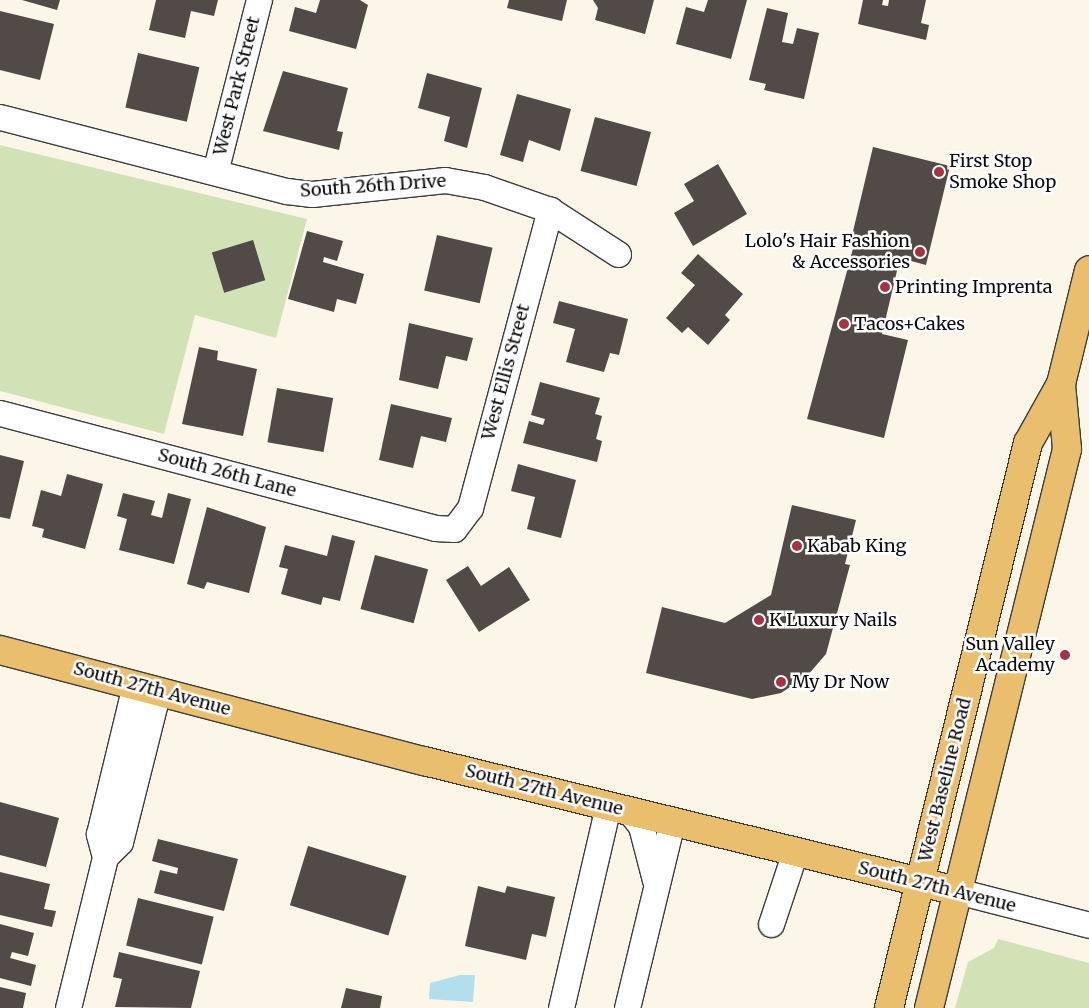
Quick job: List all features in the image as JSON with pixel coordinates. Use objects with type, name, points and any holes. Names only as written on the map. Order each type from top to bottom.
[{"type":"main road","name":"West Baseline Road","points":[[888,1008],[1028,443],[1061,384],[1089,270]]},
{"type":"main road","name":"West Baseline Road","points":[[929,1008],[1067,448],[1061,384]]},
{"type":"main road","name":"South 27th Avenue","points":[[0,650],[619,809],[957,891]]},
{"type":"street","name":"West Park Street","points":[[215,172],[259,0]]},
{"type":"street","name":"South 26th Drive","points":[[0,117],[215,172],[312,194],[445,180],[484,187],[550,210],[618,254]]},
{"type":"street","name":"West Ellis Street","points":[[454,528],[470,508],[550,210]]},
{"type":"street","name":"South 26th Lane","points":[[0,413],[435,528],[454,528]]},
{"type":"street","points":[[68,1008],[104,857],[99,834],[120,794],[146,688]]},
{"type":"street","points":[[619,809],[647,844],[656,890]]},
{"type":"street","points":[[561,1008],[619,809]]},
{"type":"street","points":[[627,1008],[672,822]]},
{"type":"street","points":[[771,924],[795,852]]},
{"type":"street","name":"South 27th Avenue","points":[[957,891],[1089,925]]},
{"type":"green space","points":[[0,145],[307,219],[276,338],[195,315],[164,434],[0,391]]},
{"type":"green space","points":[[998,939],[1089,963],[1089,1008],[955,1008],[968,962],[994,948]]},
{"type":"water","points":[[460,975],[475,975],[473,1002],[429,999],[430,983]]},
{"type":"building","points":[[22,0],[60,0],[57,10]]},
{"type":"building","points":[[156,0],[218,0],[214,16],[191,11],[185,38],[149,30]]},
{"type":"building","points":[[320,0],[360,0],[368,5],[356,49],[289,31],[295,7],[316,13]]},
{"type":"building","points":[[509,0],[567,0],[562,21],[507,8]]},
{"type":"building","points":[[593,0],[654,0],[645,34],[595,20],[598,8]]},
{"type":"building","points":[[708,0],[747,0],[731,59],[676,44],[686,7],[704,12]]},
{"type":"building","points":[[863,0],[883,0],[882,5],[888,6],[889,0],[926,0],[921,23],[929,25],[926,40],[858,24]]},
{"type":"building","points":[[767,8],[788,13],[782,42],[793,44],[797,28],[819,33],[804,99],[764,90],[766,84],[749,80]]},
{"type":"building","points":[[0,11],[54,24],[40,80],[0,70]]},
{"type":"building","points":[[138,53],[199,67],[187,122],[125,108]]},
{"type":"building","points":[[283,71],[348,88],[337,131],[343,132],[339,150],[263,131]]},
{"type":"building","points":[[427,73],[482,88],[467,148],[444,141],[450,117],[418,108]]},
{"type":"building","points":[[517,94],[571,109],[560,151],[529,140],[523,162],[500,155]]},
{"type":"building","points":[[595,117],[651,132],[637,186],[581,171]]},
{"type":"building","points":[[873,147],[950,166],[926,265],[900,258],[882,334],[908,340],[884,438],[807,419],[854,245],[850,244]]},
{"type":"building","points":[[718,164],[747,214],[693,246],[674,213],[694,201],[684,184]]},
{"type":"building","points":[[307,231],[343,241],[337,261],[324,257],[323,262],[364,274],[356,304],[337,299],[334,312],[288,299]]},
{"type":"building","points":[[437,235],[493,248],[480,303],[424,291]]},
{"type":"building","points":[[253,240],[265,280],[224,293],[212,253]]},
{"type":"building","points":[[698,254],[743,294],[725,315],[730,320],[708,345],[688,327],[682,333],[666,318],[695,285],[681,273]]},
{"type":"building","points":[[559,301],[628,319],[619,355],[610,353],[604,372],[566,362],[575,329],[553,323]]},
{"type":"building","points":[[409,323],[473,338],[467,361],[446,356],[438,389],[399,380]]},
{"type":"building","points":[[199,347],[218,351],[217,360],[257,369],[243,436],[182,424]]},
{"type":"building","points":[[540,382],[600,398],[595,414],[602,416],[596,439],[602,441],[597,462],[523,443],[529,421],[543,425],[545,419],[531,415]]},
{"type":"building","points":[[277,388],[333,398],[324,452],[267,442]]},
{"type":"building","points":[[391,404],[452,418],[446,442],[421,436],[413,468],[379,460]]},
{"type":"building","points":[[0,455],[24,461],[10,519],[0,517]]},
{"type":"building","points":[[518,464],[576,480],[561,538],[527,529],[535,497],[511,491]]},
{"type":"building","points":[[67,474],[103,484],[85,549],[42,537],[44,529],[32,526],[41,490],[61,496]]},
{"type":"building","points":[[123,493],[155,501],[151,515],[162,518],[168,493],[191,499],[174,564],[119,550],[127,519],[117,516]]},
{"type":"building","points":[[792,505],[856,520],[845,564],[850,565],[826,654],[807,676],[781,693],[752,699],[646,673],[662,607],[725,623],[771,595]]},
{"type":"building","points":[[207,507],[266,527],[249,593],[207,582],[204,589],[187,584]]},
{"type":"building","points":[[332,535],[355,541],[340,601],[323,597],[321,605],[281,594],[288,569],[279,567],[285,545],[327,556]]},
{"type":"building","points":[[375,555],[428,569],[414,623],[361,609]]},
{"type":"building","points":[[468,566],[481,586],[509,567],[530,600],[479,632],[446,580]]},
{"type":"building","points":[[0,802],[59,818],[46,867],[0,855]]},
{"type":"building","points":[[158,839],[238,859],[224,911],[154,893],[160,870],[177,874],[178,868],[152,861]]},
{"type":"building","points":[[308,846],[406,876],[388,935],[290,905]]},
{"type":"building","points":[[0,872],[50,884],[44,909],[56,911],[52,927],[0,915]]},
{"type":"building","points":[[478,886],[505,893],[507,886],[555,897],[546,937],[532,934],[526,960],[465,946]]},
{"type":"building","points":[[138,898],[214,917],[202,964],[126,946]]},
{"type":"building","points":[[0,924],[34,933],[28,956],[12,952],[10,958],[36,965],[31,986],[0,978]]},
{"type":"building","points":[[119,952],[200,971],[191,1008],[115,1007],[122,979],[113,977]]},
{"type":"building","points":[[0,987],[26,993],[23,1008],[0,1008]]},
{"type":"building","points":[[346,988],[382,996],[380,1008],[341,1008]]},
{"type":"place","name":"First Stop Smoke Shop","points":[[939,172]]},
{"type":"place","name":"Lolo's Hair Fashion & Accessories","points":[[920,252]]},
{"type":"place","name":"Printing Imprenta","points":[[885,287]]},
{"type":"place","name":"Tacos+Cakes","points":[[844,324]]},
{"type":"place","name":"Kabab King","points":[[797,546]]},
{"type":"place","name":"K Luxury Nails","points":[[759,620]]},
{"type":"place","name":"Sun Valley Academy","points":[[1065,655]]},
{"type":"place","name":"My Dr Now","points":[[781,682]]}]
